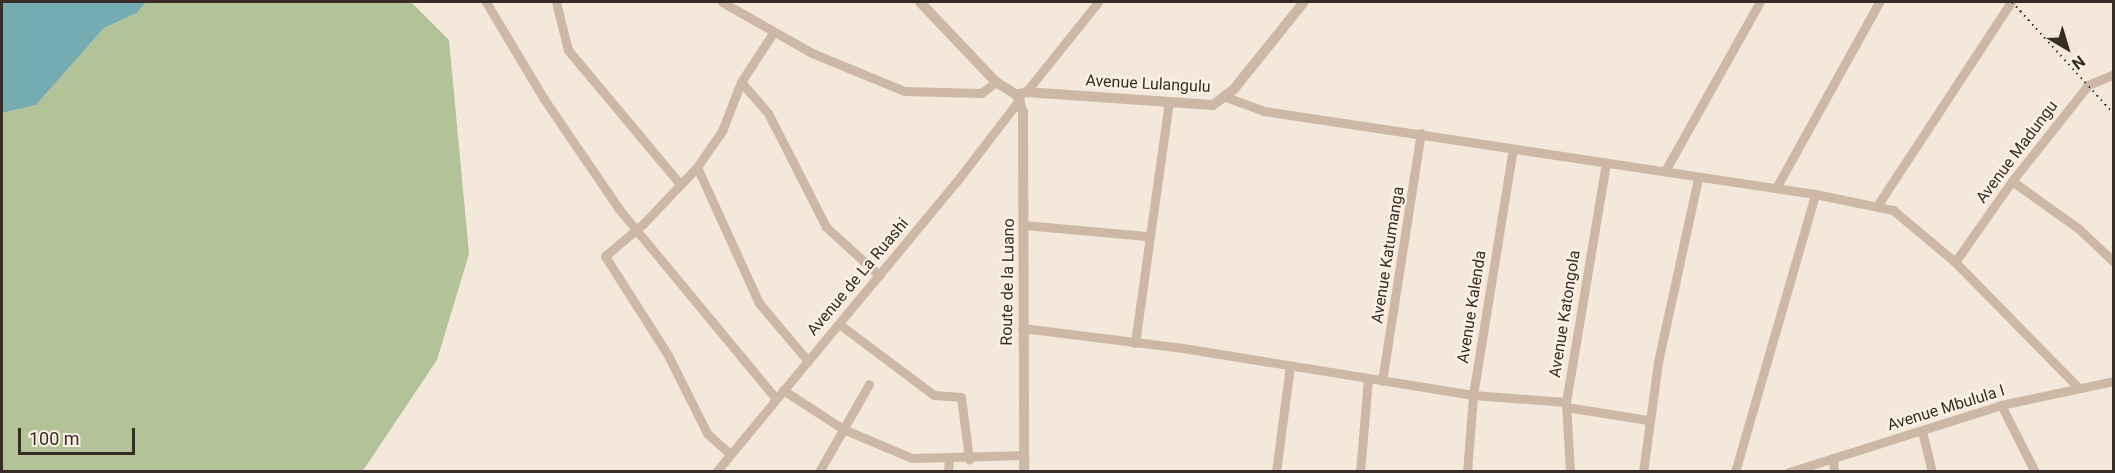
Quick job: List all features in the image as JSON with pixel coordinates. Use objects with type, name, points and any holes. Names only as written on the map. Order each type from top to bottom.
[{"type":"street","points":[[486,2],[558,119],[636,229],[776,399]]},
{"type":"street","points":[[556,2],[568,50],[680,184]]},
{"type":"street","points":[[722,2],[773,33],[904,91],[981,93],[996,82]]},
{"type":"street","points":[[920,2],[996,82],[1021,95]]},
{"type":"street","name":"Avenue de La Ruashi","points":[[716,471],[879,275],[1021,95],[1098,2]]},
{"type":"street","name":"Avenue Lulangulu","points":[[1021,95],[1208,105],[1226,97],[1304,2]]},
{"type":"street","points":[[1665,171],[1760,2]]},
{"type":"street","points":[[1776,188],[1878,2]]},
{"type":"street","points":[[1877,206],[2011,2]]},
{"type":"street","points":[[730,454],[707,433],[668,355],[605,259],[606,253],[636,229],[697,166],[722,131],[741,82],[773,33]]},
{"type":"street","name":"Avenue Madungu","points":[[1955,262],[2012,181],[2088,85],[2114,74]]},
{"type":"street","points":[[741,82],[768,113],[826,227],[879,275]]},
{"type":"street","name":"Route de la Luano","points":[[1021,95],[1024,225],[1022,328],[1024,471]]},
{"type":"street","points":[[1226,97],[1264,111],[1815,194],[1898,212],[1955,262],[2078,387]]},
{"type":"street","points":[[1135,343],[1147,236],[1169,102]]},
{"type":"street","name":"Avenue Katumanga","points":[[1382,381],[1421,133]]},
{"type":"street","name":"Avenue Kalenda","points":[[1467,471],[1473,395],[1513,149]]},
{"type":"street","name":"Avenue Katongola","points":[[1570,471],[1566,404],[1606,162]]},
{"type":"street","points":[[697,166],[759,303],[808,361]]},
{"type":"street","points":[[1643,471],[1648,420],[1698,178]]},
{"type":"street","points":[[2012,181],[2079,229],[2114,262]]},
{"type":"street","points":[[1735,471],[1815,194]]},
{"type":"street","points":[[1024,225],[1147,236]]},
{"type":"street","points":[[839,324],[934,395],[961,397],[969,459]]},
{"type":"street","points":[[1022,328],[1473,395],[1566,404],[1648,420]]},
{"type":"street","points":[[1276,471],[1290,366]]},
{"type":"street","points":[[1360,471],[1368,379]]},
{"type":"street","name":"Avenue Mbulula I","points":[[1789,471],[1922,432],[2001,405],[2114,381]]},
{"type":"street","points":[[819,471],[868,384]]},
{"type":"street","points":[[783,390],[843,429],[912,458],[969,459],[1024,455]]},
{"type":"street","points":[[2001,405],[2035,471]]},
{"type":"street","points":[[1922,432],[1932,471]]},
{"type":"street","points":[[1833,458],[1834,471]]},
{"type":"street","points":[[948,471],[949,459]]},
{"type":"green space","points":[[146,2],[411,2],[449,40],[469,254],[437,360],[362,472],[2,471],[2,113],[36,105],[104,28],[137,13]]},
{"type":"water","points":[[2,2],[146,2],[137,13],[104,28],[36,105],[2,113]]},
{"type":"railway","points":[[2012,2],[2114,114]]}]
